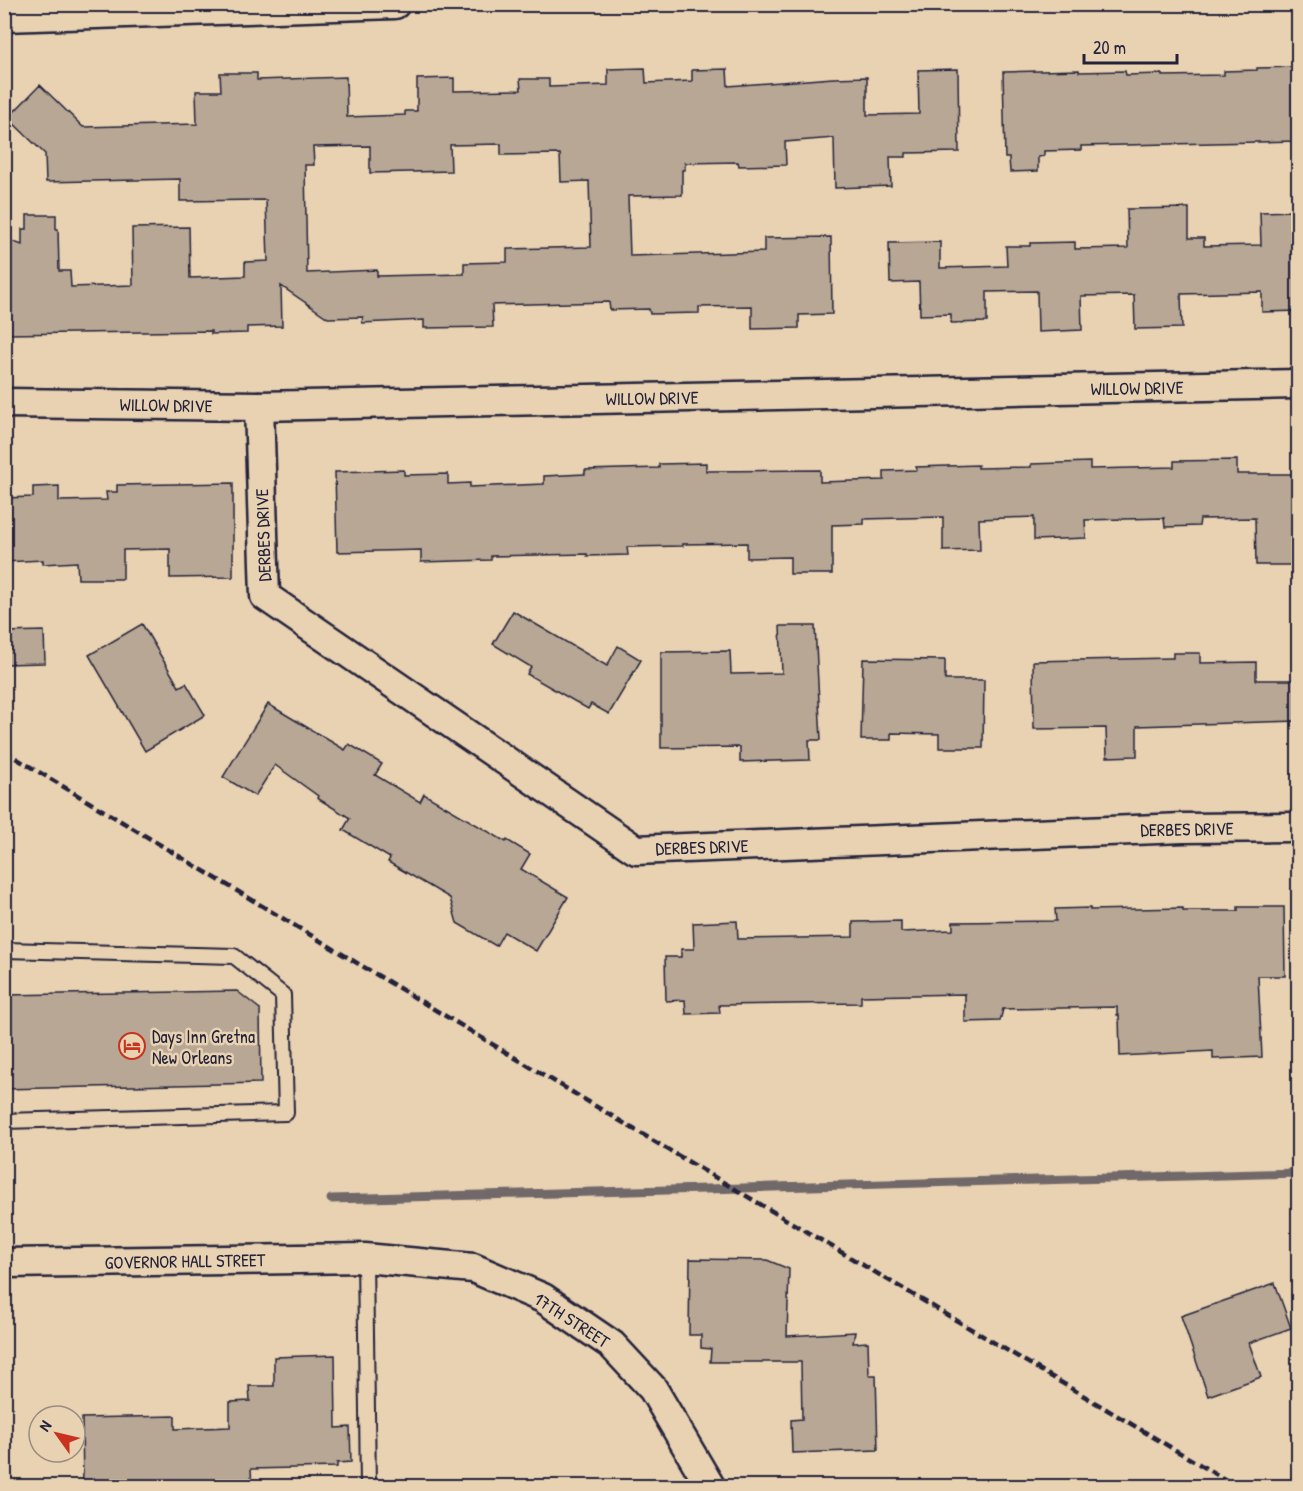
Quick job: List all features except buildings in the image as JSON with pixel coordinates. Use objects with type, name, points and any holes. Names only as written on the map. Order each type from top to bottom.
[{"type":"street","points":[[4,17],[395,4]]},
{"type":"street","name":"WILLOW DRIVE","points":[[4,403],[259,406],[1299,384]]},
{"type":"street","name":"DERBES DRIVE","points":[[259,406],[266,596],[636,850],[1183,828],[1299,827]]},
{"type":"street","name":"GOVERNOR HALL STREET","points":[[4,1263],[365,1258]]},
{"type":"street","name":"17TH STREET","points":[[365,1258],[473,1268],[543,1298],[612,1345],[653,1389],[710,1486]]},
{"type":"lane","points":[[4,950],[234,956],[283,995],[286,1113],[4,1121]]},
{"type":"lane","points":[[365,1258],[368,1486]]},
{"type":"waterway","points":[[331,1199],[1298,1173]]},
{"type":"railway","points":[[4,751],[657,1143],[1236,1486]]},
{"type":"place","name":"Days Inn Gretna New Orleans","points":[[132,1046]]}]
